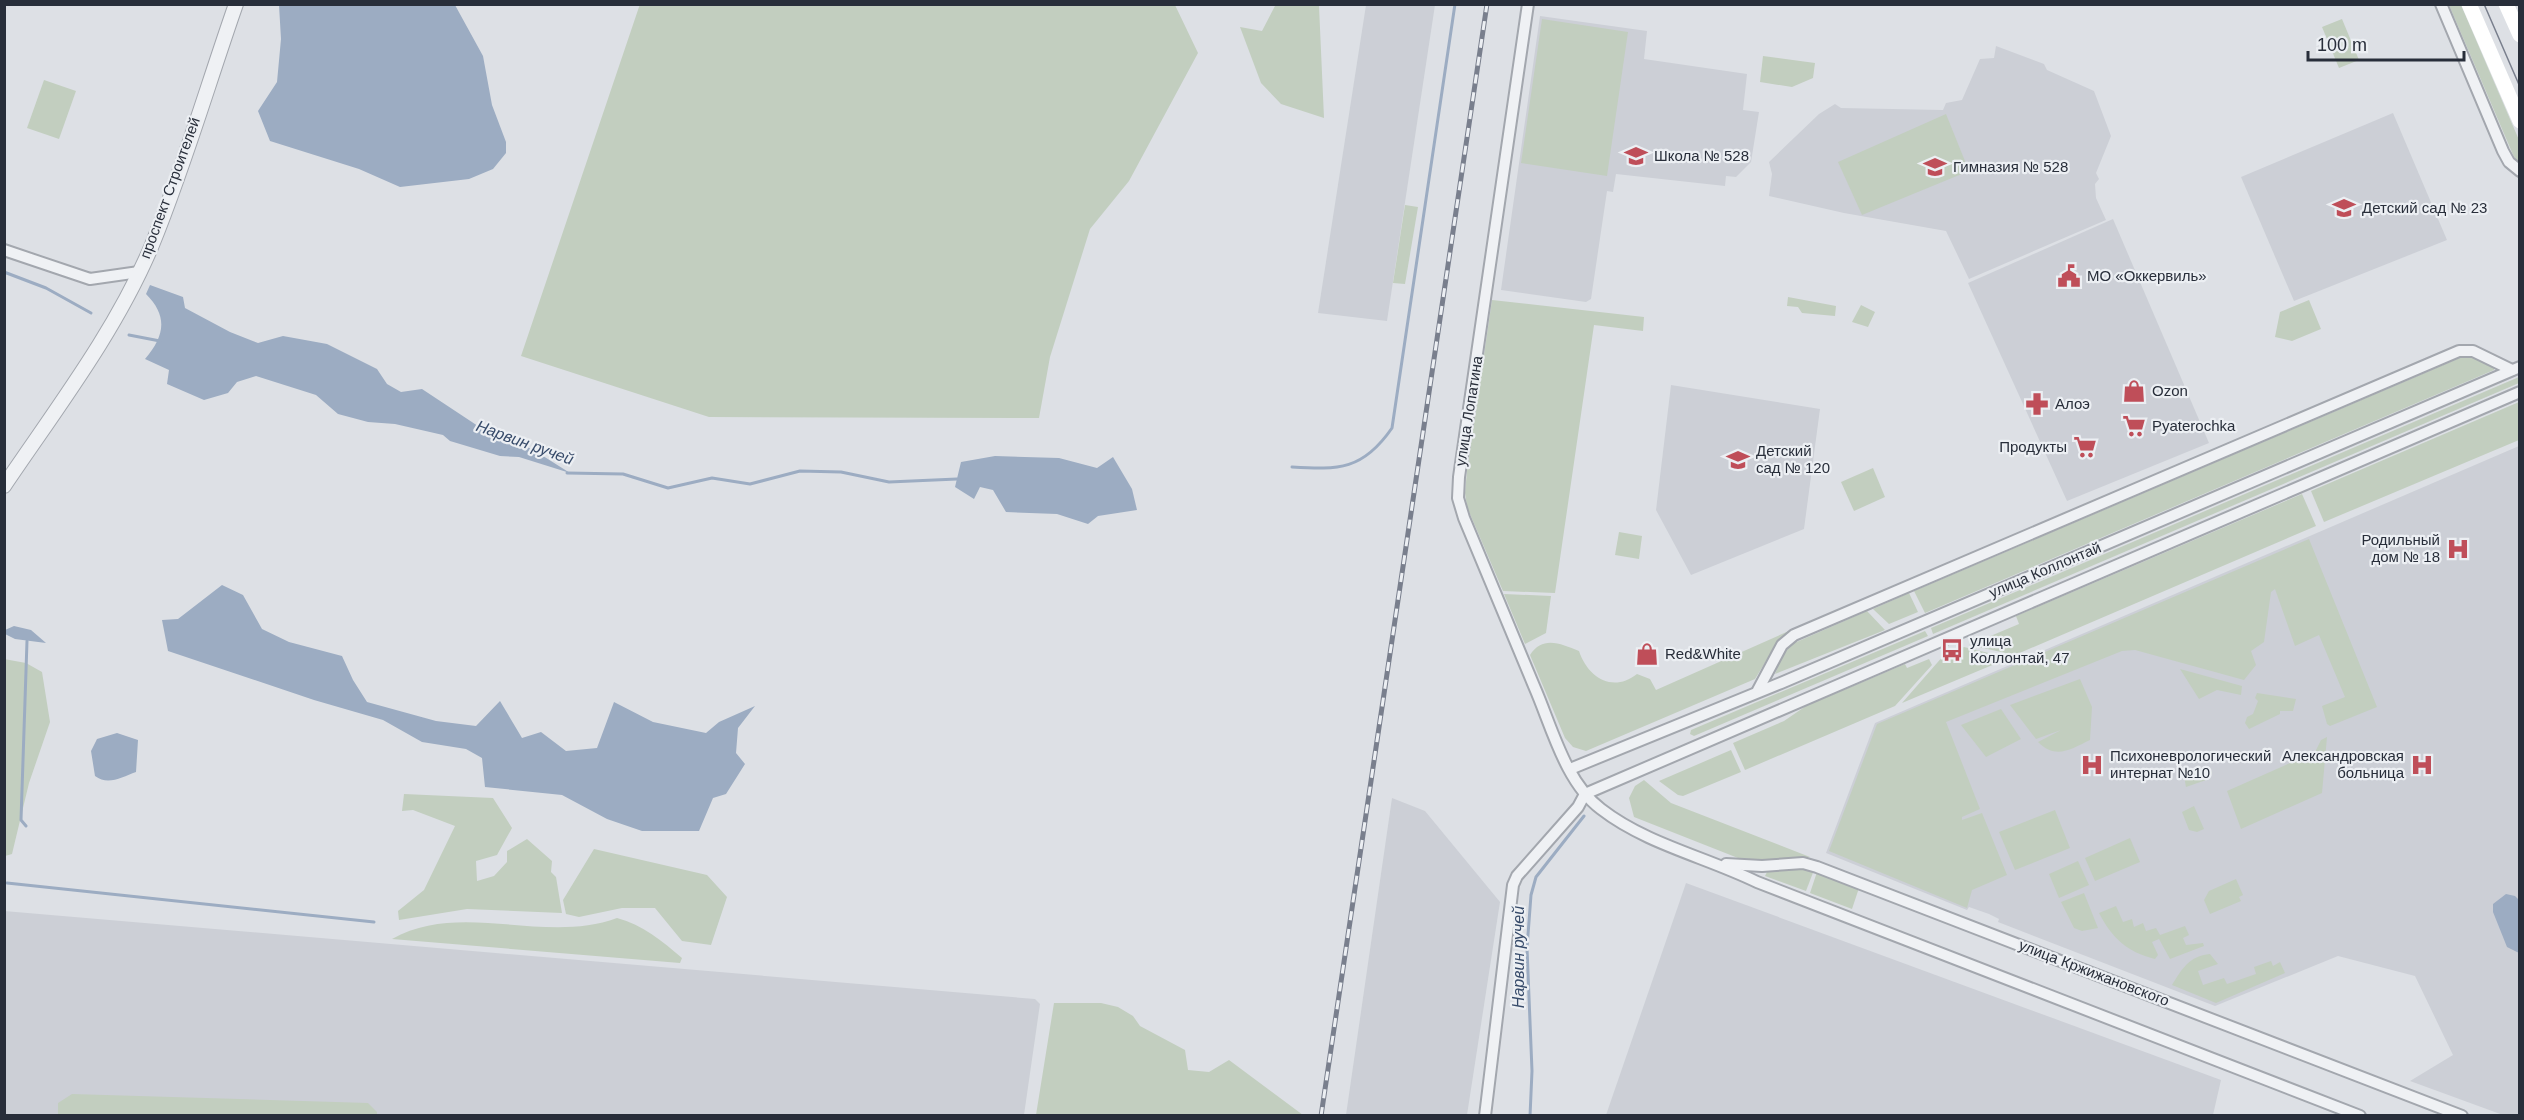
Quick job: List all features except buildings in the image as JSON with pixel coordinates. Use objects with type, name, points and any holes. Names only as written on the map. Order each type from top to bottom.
[{"type":"main road","points":[[2469,4],[2520,121]]},
{"type":"main road","points":[[2506,4],[2520,35]]},
{"type":"street","name":"проспект Строителей","points":[[4,486],[120,310],[139,272],[162,216],[236,4]]},
{"type":"street","name":"улица Лопатина","points":[[1528,4],[1459,477],[1458,498],[1464,519],[1570,769],[1585,794]]},
{"type":"street","points":[[2441,4],[2503,151],[2509,162],[2520,171]]},
{"type":"street","points":[[4,250],[90,279],[139,272]]},
{"type":"street","points":[[1758,690],[1782,645],[1794,635],[2459,351],[2473,351],[2516,368]]},
{"type":"street","name":"улица Коллонтай","points":[[1570,769],[1792,678],[2516,368]]},
{"type":"street","name":"улица Коллонтай","points":[[1585,794],[2520,392]]},
{"type":"street","points":[[1485,1116],[1513,885],[1517,876],[1578,807],[1585,794]]},
{"type":"street","name":"улица Кржижановского","points":[[1585,794],[1623,825],[1720,864],[1757,882],[2360,1116]]},
{"type":"street","name":"улица Кржижановского","points":[[1720,864],[1762,866],[1803,863],[1817,867],[2462,1116]]},
{"type":"street","points":[[1757,882],[1762,866]]},
{"type":"shaded area","points":[[1366,5],[1435,5],[1387,321],[1318,313]]},
{"type":"shaded area","name":"Школа № 528","points":[[1540,16],[1647,31],[1644,59],[1747,74],[1743,110],[1759,112],[1751,162],[1736,177],[1726,176],[1725,186],[1616,174],[1613,192],[1607,191],[1591,299],[1586,302],[1501,290]]},
{"type":"shaded area","name":"Гимназия № 528","points":[[1996,46],[2044,64],[2047,70],[2094,91],[2111,136],[2096,173],[2099,179],[2095,184],[2096,198],[2106,220],[1969,279],[1946,231],[1844,213],[1769,196],[1772,174],[1769,162],[1819,114],[1835,104],[1841,108],[1943,110],[1946,103],[1962,100],[1980,59],[1994,58]]},
{"type":"shaded area","name":"Детский сад № 23","points":[[2393,113],[2447,240],[2294,301],[2241,177]]},
{"type":"shaded area","points":[[2113,219],[2209,443],[2067,501],[1968,283]]},
{"type":"shaded area","name":"Детский сад № 120","points":[[1671,385],[1820,409],[1804,529],[1691,575],[1656,510]]},
{"type":"shaded area","points":[[2519,446],[2519,1115],[2503,1115],[2410,1081],[2453,1055],[2415,976],[2338,956],[2215,1006],[1998,922],[1999,919],[1989,914],[1969,907],[1967,910],[1826,853],[1875,723]]},
{"type":"shaded area","points":[[1392,798],[1425,811],[1500,902],[1467,1115],[1346,1115]]},
{"type":"shaded area","points":[[1686,883],[2221,1080],[2213,1115],[1606,1115]]},
{"type":"shaded area","points":[[4,911],[1035,999],[1040,1004],[1024,1115],[5,1115]]},
{"type":"green space","points":[[640,4],[1175,5],[1198,53],[1129,181],[1090,229],[1050,357],[1039,418],[709,417],[521,356]]},
{"type":"green space","points":[[1276,4],[1319,6],[1324,118],[1281,104],[1261,83],[1240,27],[1262,31]]},
{"type":"green space","points":[[2449,5],[2461,5],[2519,140],[2519,162],[2514,157]]},
{"type":"green space","points":[[1542,19],[1628,32],[1607,176],[1521,163]]},
{"type":"green space","points":[[2342,19],[2359,60],[2339,68],[2322,27]]},
{"type":"green space","points":[[1763,56],[1815,63],[1813,78],[1792,87],[1760,82]]},
{"type":"green space","points":[[44,80],[76,91],[59,139],[27,128]]},
{"type":"green space","points":[[1946,114],[1969,171],[1862,215],[1838,162]]},
{"type":"green space","points":[[1405,205],[1418,207],[1405,284],[1393,283]]},
{"type":"green space","points":[[1788,297],[1836,306],[1835,316],[1802,313],[1798,307],[1787,306]]},
{"type":"green space","points":[[1492,300],[1644,317],[1643,331],[1594,325],[1555,593],[1503,591],[1467,507],[1465,493],[1467,471]]},
{"type":"green space","points":[[2309,300],[2321,329],[2292,341],[2275,337],[2280,312]]},
{"type":"green space","points":[[1861,305],[1875,312],[1868,327],[1852,322]]},
{"type":"green space","points":[[2469,354],[2494,366],[2494,370],[1925,613],[1914,591]]},
{"type":"green space","points":[[2519,377],[2519,383],[1933,634],[1931,628]]},
{"type":"green space","points":[[2519,402],[2519,440],[2324,522],[2311,491]]},
{"type":"green space","points":[[1873,468],[1885,497],[1854,511],[1841,482]]},
{"type":"green space","points":[[2302,494],[2316,526],[2015,655],[1969,645],[2019,624],[2016,616]]},
{"type":"green space","points":[[1619,532],[1642,536],[1639,559],[1615,555]]},
{"type":"green space","points":[[2309,539],[2377,707],[2330,726],[2327,724],[2322,706],[2345,697],[2319,635],[2295,646],[2275,589],[2271,592],[2264,642],[2251,651],[2256,665],[2244,680],[2135,650],[2122,651],[1946,722],[1980,809],[1962,817],[1962,820],[1982,813],[2007,875],[1972,890],[1967,908],[1829,851],[1877,724]]},
{"type":"green space","points":[[1909,593],[1918,612],[1889,624],[1873,609]]},
{"type":"green space","points":[[1504,594],[1551,596],[1546,633],[1525,644]]},
{"type":"green space","points":[[1867,611],[1885,630],[1775,674],[1783,654],[1792,644]]},
{"type":"green space","points":[[1791,630],[1777,643],[1755,679],[1586,751],[1573,747],[1565,738],[1530,655],[1546,643],[1559,644],[1579,651],[1588,669],[1602,680],[1619,682],[1628,680],[1637,674],[1650,679],[1656,690]]},
{"type":"green space","points":[[1925,631],[1928,636],[1694,736],[1690,734],[1691,730]]},
{"type":"green space","points":[[1964,647],[2009,658],[1902,703],[1944,655]]},
{"type":"green space","points":[[4,659],[26,663],[42,672],[50,722],[29,783],[12,854],[5,856]]},
{"type":"green space","points":[[1929,659],[1932,665],[1895,706],[1745,770],[1733,743],[1784,721],[1806,706],[1905,664],[1907,668]]},
{"type":"green space","points":[[2180,669],[2242,686],[2241,695],[2217,690],[2199,699]]},
{"type":"green space","points":[[2080,679],[2092,707],[2090,740],[2064,751],[2051,751],[2038,742],[2061,730],[2036,739],[2010,705]]},
{"type":"green space","points":[[2257,693],[2296,699],[2293,711],[2280,711],[2280,714],[2249,729],[2245,723],[2247,717],[2253,714],[2258,701],[2255,698]]},
{"type":"green space","points":[[2001,709],[2021,739],[1986,757],[1961,725]]},
{"type":"green space","points":[[2327,737],[2322,793],[2241,829],[2227,791],[2315,752],[2321,740]]},
{"type":"green space","points":[[1731,750],[1741,772],[1683,796],[1678,795],[1659,781]]},
{"type":"green space","points":[[2204,767],[2210,768],[2212,773],[2209,779],[2186,787],[2184,776]]},
{"type":"green space","points":[[1644,780],[1671,803],[1810,857],[1761,860],[1738,858],[1634,817],[1629,798],[1635,786]]},
{"type":"green space","points":[[404,794],[493,798],[512,828],[497,855],[476,861],[477,881],[494,876],[507,862],[507,851],[527,839],[552,861],[551,872],[556,877],[562,913],[467,909],[399,920],[398,911],[424,890],[455,826],[413,810],[402,811]]},
{"type":"green space","points":[[2194,806],[2204,829],[2197,832],[2189,830],[2182,812]]},
{"type":"green space","points":[[2055,810],[2070,848],[2015,870],[1999,832]]},
{"type":"green space","points":[[2130,838],[2140,862],[2095,881],[2085,858]]},
{"type":"green space","points":[[594,849],[707,875],[727,897],[711,945],[682,941],[655,908],[622,908],[579,917],[566,914],[563,900]]},
{"type":"green space","points":[[2078,861],[2089,885],[2059,898],[2049,874]]},
{"type":"green space","points":[[1806,868],[1814,870],[1806,891],[1765,876],[1768,870]]},
{"type":"green space","points":[[1817,872],[1859,888],[1852,909],[1810,893]]},
{"type":"green space","points":[[2236,879],[2243,895],[2239,897],[2241,901],[2210,914],[2204,900],[2209,891]]},
{"type":"green space","points":[[2084,893],[2098,928],[2082,931],[2074,928],[2061,902]]},
{"type":"green space","points":[[2116,906],[2123,922],[2132,919],[2134,927],[2143,923],[2146,931],[2156,928],[2160,935],[2185,926],[2189,935],[2183,938],[2186,945],[2203,943],[2204,946],[2170,959],[2159,939],[2152,942],[2158,955],[2155,959],[2136,952],[2115,937],[2099,913]]},
{"type":"green space","points":[[617,918],[644,929],[660,940],[682,958],[680,963],[392,939],[418,928],[446,923],[474,922],[561,927],[589,925]]},
{"type":"green space","points":[[2210,954],[2218,964],[2198,971],[2203,985],[2224,978],[2227,984],[2256,974],[2254,967],[2271,961],[2273,966],[2280,962],[2285,973],[2216,1003],[2172,985],[2191,960]]},
{"type":"green space","points":[[1054,1003],[1101,1003],[1118,1007],[1133,1016],[1140,1026],[1185,1050],[1188,1070],[1209,1072],[1229,1060],[1303,1115],[1036,1115]]},
{"type":"green space","points":[[72,1094],[368,1103],[377,1115],[58,1115],[58,1103]]},
{"type":"water","points":[[279,5],[455,5],[483,56],[492,105],[506,142],[506,153],[493,169],[469,179],[400,187],[359,169],[270,141],[258,111],[277,82],[281,39]]},
{"type":"water","points":[[150,285],[183,297],[185,308],[230,332],[258,343],[283,336],[327,344],[377,369],[387,384],[401,392],[422,389],[487,432],[532,449],[570,473],[519,457],[500,456],[450,441],[443,435],[395,424],[368,422],[338,414],[316,395],[256,376],[237,382],[228,393],[204,400],[167,384],[169,370],[145,359],[157,342],[161,326],[158,310],[146,294]]},
{"type":"water","points":[[995,456],[1059,458],[1097,468],[1113,457],[1132,489],[1137,510],[1098,516],[1088,524],[1057,514],[1006,512],[993,490],[980,487],[974,499],[955,487],[961,462]]},
{"type":"water","points":[[222,585],[243,595],[262,629],[289,642],[342,656],[367,702],[436,721],[476,726],[500,701],[522,738],[541,732],[566,751],[597,748],[614,702],[653,722],[706,733],[719,722],[755,706],[738,728],[736,753],[745,764],[726,794],[713,798],[699,831],[642,831],[607,819],[562,795],[485,787],[482,758],[466,749],[422,742],[383,720],[314,700],[168,651],[162,620],[178,619]]},
{"type":"water","points":[[14,626],[31,630],[46,643],[15,639],[5,634],[5,630]]},
{"type":"water","points":[[117,733],[138,740],[136,772],[115,780],[100,779],[95,776],[91,751],[97,739]]},
{"type":"water","points":[[2506,894],[2515,896],[2519,900],[2519,953],[2507,947],[2493,912],[2493,904]]},
{"type":"waterway","points":[[1292,467],[1337,467],[1360,460],[1371,452],[1392,428],[1455,4]]},
{"type":"waterway","name":"Нарвин ручей","points":[[4,272],[46,288],[91,313]]},
{"type":"waterway","name":"Нарвин ручей","points":[[129,335],[160,341]]},
{"type":"waterway","name":"Нарвин ручей","points":[[567,473],[623,474],[668,488],[712,478],[750,484],[800,471],[841,472],[889,482],[957,479]]},
{"type":"waterway","points":[[26,826],[21,820],[27,641]]},
{"type":"waterway","name":"Нарвин ручей","points":[[1530,1116],[1532,1071],[1527,948],[1531,895],[1536,877],[1584,816]]},
{"type":"waterway","points":[[7,883],[374,922]]},
{"type":"tram line","points":[[2484,4],[2520,87]]},
{"type":"railway","points":[[1321,1116],[1487,4]]},
{"type":"place","name":"Школа № 528","points":[[1636,156]]},
{"type":"place","name":"Гимназия № 528","points":[[1935,167]]},
{"type":"place","name":"Детский сад № 23","points":[[2344,208]]},
{"type":"place","name":"МО «Оккервиль»","points":[[2069,276]]},
{"type":"place","name":"Ozon","points":[[2134,391]]},
{"type":"place","name":"Алоэ","points":[[2037,404]]},
{"type":"place","name":"Pyaterochka","points":[[2134,426]]},
{"type":"place","name":"Продукты","points":[[2085,447]]},
{"type":"place","name":"Детский сад № 120","points":[[1738,460]]},
{"type":"place","name":"Родильный дом № 18","points":[[2458,549]]},
{"type":"place","name":"улица Коллонтай, 47","points":[[1952,650]]},
{"type":"place","name":"Red&White","points":[[1647,654]]},
{"type":"place","name":"Психоневрологический интернат №10","points":[[2092,765]]},
{"type":"place","name":"Александровская больница","points":[[2422,765]]}]
